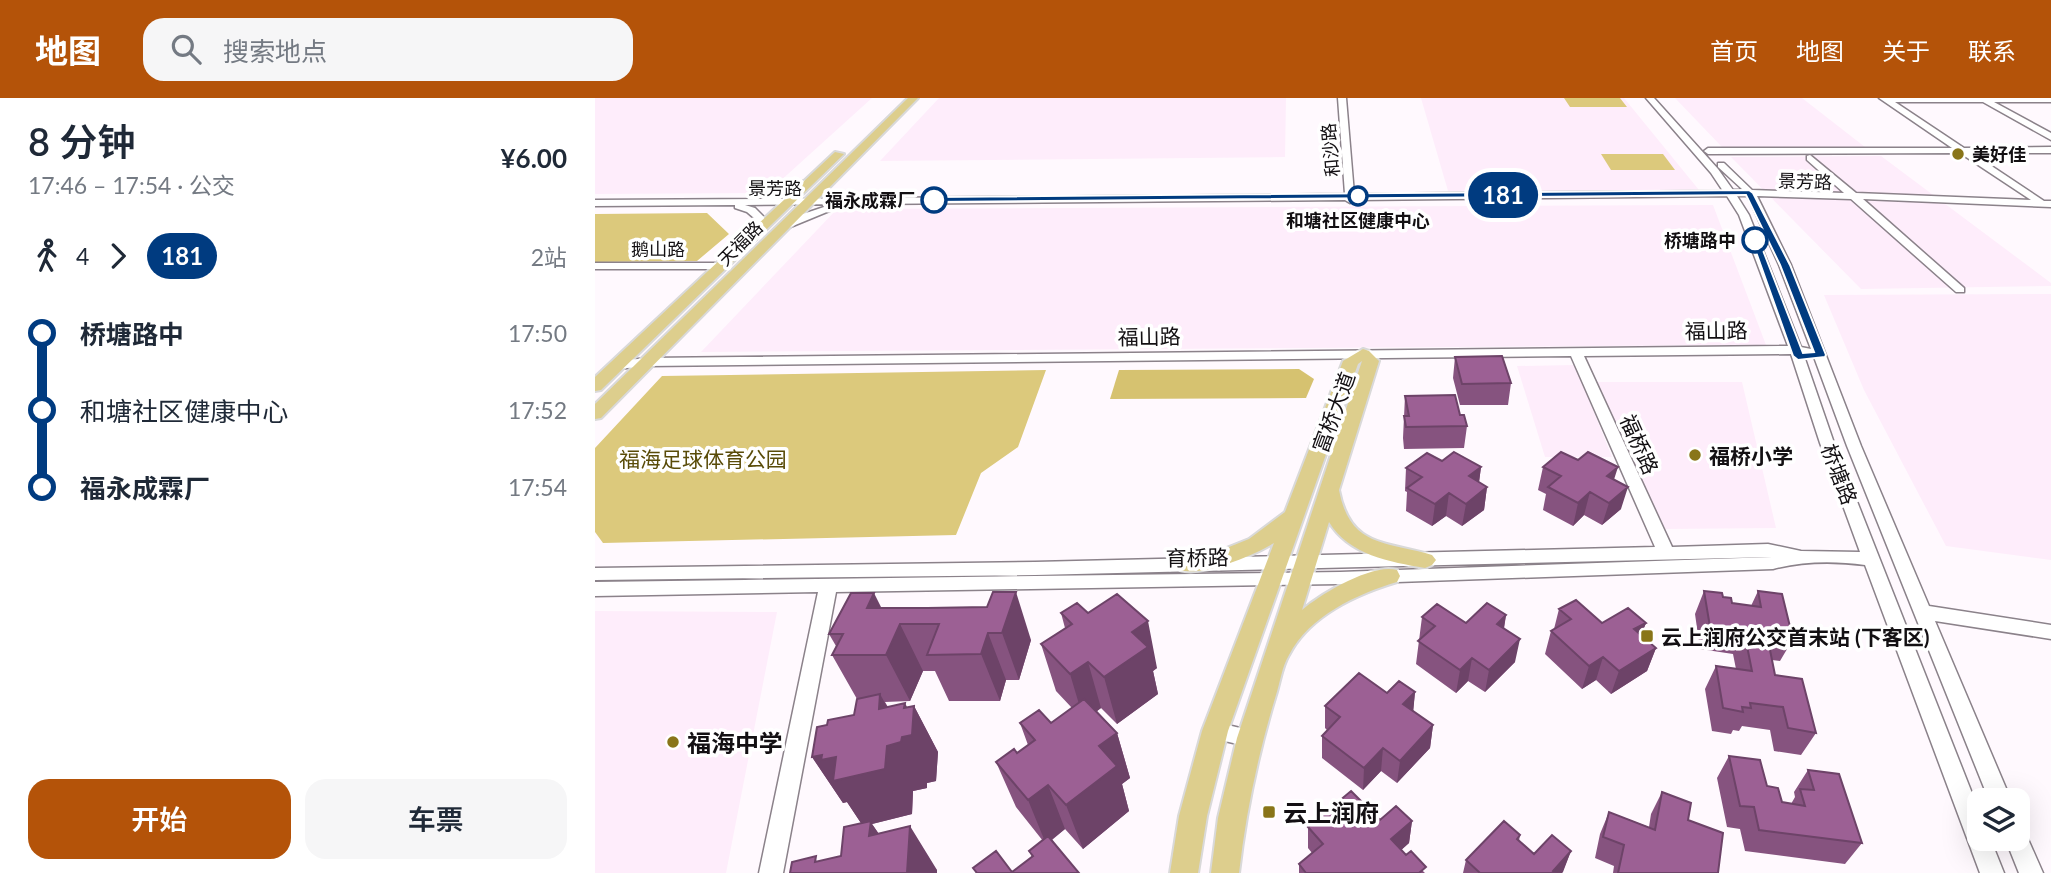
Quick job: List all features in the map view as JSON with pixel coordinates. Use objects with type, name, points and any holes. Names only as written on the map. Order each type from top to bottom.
[{"type":"main road","name":"天福路","points":[[595,386],[898,98]]},
{"type":"main road","name":"天福路","points":[[595,414],[913,98]]},
{"type":"main road","name":"富桥大道","points":[[1225,873],[1232,818],[1250,738],[1331,485],[1362,359]]},
{"type":"main road","name":"富桥大道","points":[[1184,873],[1193,816],[1215,731],[1296,512],[1362,359]]},
{"type":"main road","points":[[1331,485],[1330,502],[1336,517],[1352,536],[1374,549],[1426,560]]},
{"type":"main road","points":[[1188,565],[1217,559],[1259,543],[1276,533],[1296,512]]},
{"type":"main road","points":[[1275,655],[1317,608],[1350,588],[1389,576]]},
{"type":"street","name":"和沙路","points":[[1342,98],[1350,198]]},
{"type":"street","name":"桥塘路","points":[[1650,98],[1742,195],[1752,233],[1827,443],[1992,873]]},
{"type":"street","name":"桥塘路","points":[[1659,98],[1709,152],[1742,195],[1785,265],[1854,446],[1995,788]]},
{"type":"street","points":[[1984,100],[2051,137]]},
{"type":"street","points":[[1888,101],[2051,100]]},
{"type":"street","points":[[1888,101],[2048,206]]},
{"type":"street","points":[[1709,152],[2051,150]]},
{"type":"street","points":[[1810,158],[1960,290]]},
{"type":"street","points":[[741,204],[809,182]]},
{"type":"street","points":[[829,182],[832,192],[856,201]]},
{"type":"street","points":[[1310,197],[1349,184],[1377,196]]},
{"type":"street","name":"景芳路","points":[[807,203],[842,205],[1742,195]]},
{"type":"street","name":"景芳路","points":[[595,205],[1377,196],[1742,195],[2048,206]]},
{"type":"street","points":[[741,204],[758,217],[758,230]]},
{"type":"street","points":[[784,226],[817,211],[842,205]]},
{"type":"street","name":"鹅山路","points":[[595,267],[721,266]]},
{"type":"street","name":"福山路","points":[[617,365],[1797,353],[1821,355]]},
{"type":"street","name":"福桥路","points":[[1578,356],[1667,553]]},
{"type":"street","name":"育桥路","points":[[595,589],[828,585],[1274,571],[1426,560],[1768,550],[1797,555],[1819,554],[1872,560]]},
{"type":"street","name":"育桥路","points":[[1303,570],[1389,576],[1773,563],[1797,555]]},
{"type":"street","name":"育桥路","points":[[595,574],[1188,565],[1274,571]]},
{"type":"street","points":[[771,873],[828,585]]},
{"type":"street","points":[[1923,612],[2051,632]]},
{"type":"street","points":[[1215,731],[1250,738]]},
{"type":"street","points":[[2022,851],[2031,873]]},
{"type":"shaded area","points":[[595,98],[872,98],[767,193],[595,194]]},
{"type":"shaded area","points":[[939,98],[1286,98],[1285,157],[880,161]]},
{"type":"shaded area","points":[[1421,98],[1624,98],[1699,190],[1448,191]]},
{"type":"shaded area","points":[[1675,98],[1802,98],[1865,147],[1722,147]]},
{"type":"shaded area","points":[[1881,156],[2051,283],[2051,286],[1861,289],[1731,157]]},
{"type":"shaded area","points":[[1713,205],[1766,345],[701,352],[837,209]]},
{"type":"shaded area","points":[[2051,294],[2051,560],[1946,546],[1864,390],[1824,295]]},
{"type":"shaded area","points":[[1575,365],[1612,457],[1545,457],[1517,366]]},
{"type":"shaded area","points":[[1299,369],[1314,379],[1306,398],[1110,399],[1119,370]]},
{"type":"shaded area","name":"福桥小学","points":[[1597,382],[1742,382],[1776,528],[1665,529]]},
{"type":"shaded area","name":"福海中学","points":[[595,611],[777,612],[726,873],[595,873]]},
{"type":"green space","points":[[1564,98],[1620,98],[1627,107],[1570,107]]},
{"type":"green space","points":[[1601,154],[1663,154],[1675,170],[1611,170]]},
{"type":"green space","points":[[707,213],[729,234],[697,261],[595,262],[595,214]]},
{"type":"green space","name":"福海足球体育公园","points":[[1046,370],[1018,447],[981,473],[956,535],[603,543],[595,532],[595,448],[662,376]]},
{"type":"building","points":[[1502,356],[1511,383],[1462,384],[1455,357]]},
{"type":"building","points":[[1455,395],[1460,415],[1464,415],[1467,426],[1406,427],[1404,416],[1409,416],[1405,396]]},
{"type":"building","points":[[1454,452],[1481,467],[1469,476],[1487,487],[1466,504],[1449,493],[1435,504],[1407,488],[1422,477],[1406,468],[1427,453],[1442,461]]},
{"type":"building","points":[[1561,452],[1578,460],[1588,452],[1618,467],[1607,476],[1628,487],[1609,503],[1590,492],[1578,503],[1548,487],[1561,476],[1543,467]]},
{"type":"building","points":[[1704,591],[1722,593],[1723,597],[1731,598],[1732,603],[1761,607],[1758,591],[1782,594],[1793,639],[1767,635],[1775,675],[1802,679],[1816,733],[1788,728],[1783,707],[1750,703],[1751,708],[1742,707],[1743,712],[1723,708],[1716,666],[1752,671],[1744,631],[1710,627]]},
{"type":"building","points":[[993,592],[1016,592],[1002,633],[988,633],[981,654],[927,655],[939,624],[900,624],[886,655],[832,655],[843,634],[829,634],[851,593],[874,593],[867,608],[927,608],[987,607]]},
{"type":"building","points":[[1117,594],[1148,621],[1132,632],[1148,647],[1104,677],[1088,662],[1070,674],[1041,644],[1072,624],[1061,613],[1077,603],[1088,613]]},
{"type":"building","points":[[1576,600],[1602,623],[1628,608],[1646,623],[1634,629],[1656,648],[1619,671],[1603,657],[1589,666],[1551,631],[1571,619],[1559,609]]},
{"type":"building","points":[[1487,603],[1506,615],[1497,624],[1520,639],[1489,670],[1472,658],[1460,670],[1418,641],[1435,626],[1422,617],[1437,604],[1466,623]]},
{"type":"building","points":[[1359,673],[1387,693],[1399,681],[1415,692],[1403,704],[1433,725],[1400,761],[1383,748],[1364,768],[1322,736],[1340,717],[1325,706]]},
{"type":"building","points":[[880,694],[879,709],[905,703],[904,708],[914,706],[912,735],[902,737],[901,742],[887,746],[885,769],[833,781],[836,757],[821,760],[822,755],[812,757],[817,727],[827,725],[828,720],[854,715],[857,699]]},
{"type":"building","points":[[1084,699],[1117,733],[1099,746],[1117,766],[1066,805],[1048,785],[1028,800],[996,762],[1014,749],[1017,753],[1035,740],[1020,723],[1039,710],[1051,723]]},
{"type":"building","points":[[1729,756],[1760,760],[1767,786],[1778,788],[1782,802],[1805,806],[1800,789],[1814,790],[1808,770],[1839,774],[1862,843],[1759,830],[1754,807],[1740,806]]},
{"type":"building","points":[[1351,791],[1380,820],[1396,806],[1412,821],[1391,839],[1406,855],[1411,851],[1426,867],[1419,873],[1306,873],[1299,864],[1323,844],[1308,827]]},
{"type":"building","points":[[1662,792],[1691,803],[1688,820],[1723,833],[1718,873],[1618,873],[1624,845],[1603,837],[1609,812],[1655,830]]},
{"type":"building","points":[[871,821],[869,836],[910,826],[907,873],[790,873],[792,862],[816,856],[815,862],[841,856],[844,827]]},
{"type":"building","points":[[1504,821],[1520,835],[1517,839],[1534,854],[1552,835],[1571,851],[1553,871],[1556,873],[1480,873],[1466,860]]},
{"type":"building","points":[[1048,836],[1079,873],[977,873],[973,868],[996,851],[1012,872],[1033,856],[1029,851]]},
{"type":"bus line","name":"181","points":[[934,200],[1749,193],[1785,265],[1821,355],[1798,356],[1755,240]]},
{"type":"place","name":"美好佳","points":[[1958,154]]},
{"type":"place","name":"和塘社区健康中心","points":[[1358,196]]},
{"type":"place","name":"福永成霖厂","points":[[934,200]]},
{"type":"place","name":"桥塘路中","points":[[1755,240]]},
{"type":"place","name":"福桥小学","points":[[1695,455]]},
{"type":"place","name":"云上润府公交首末站 (下客区)","points":[[1647,636]]},
{"type":"place","name":"福海中学","points":[[673,742]]},
{"type":"place","name":"云上润府","points":[[1269,812]]}]
